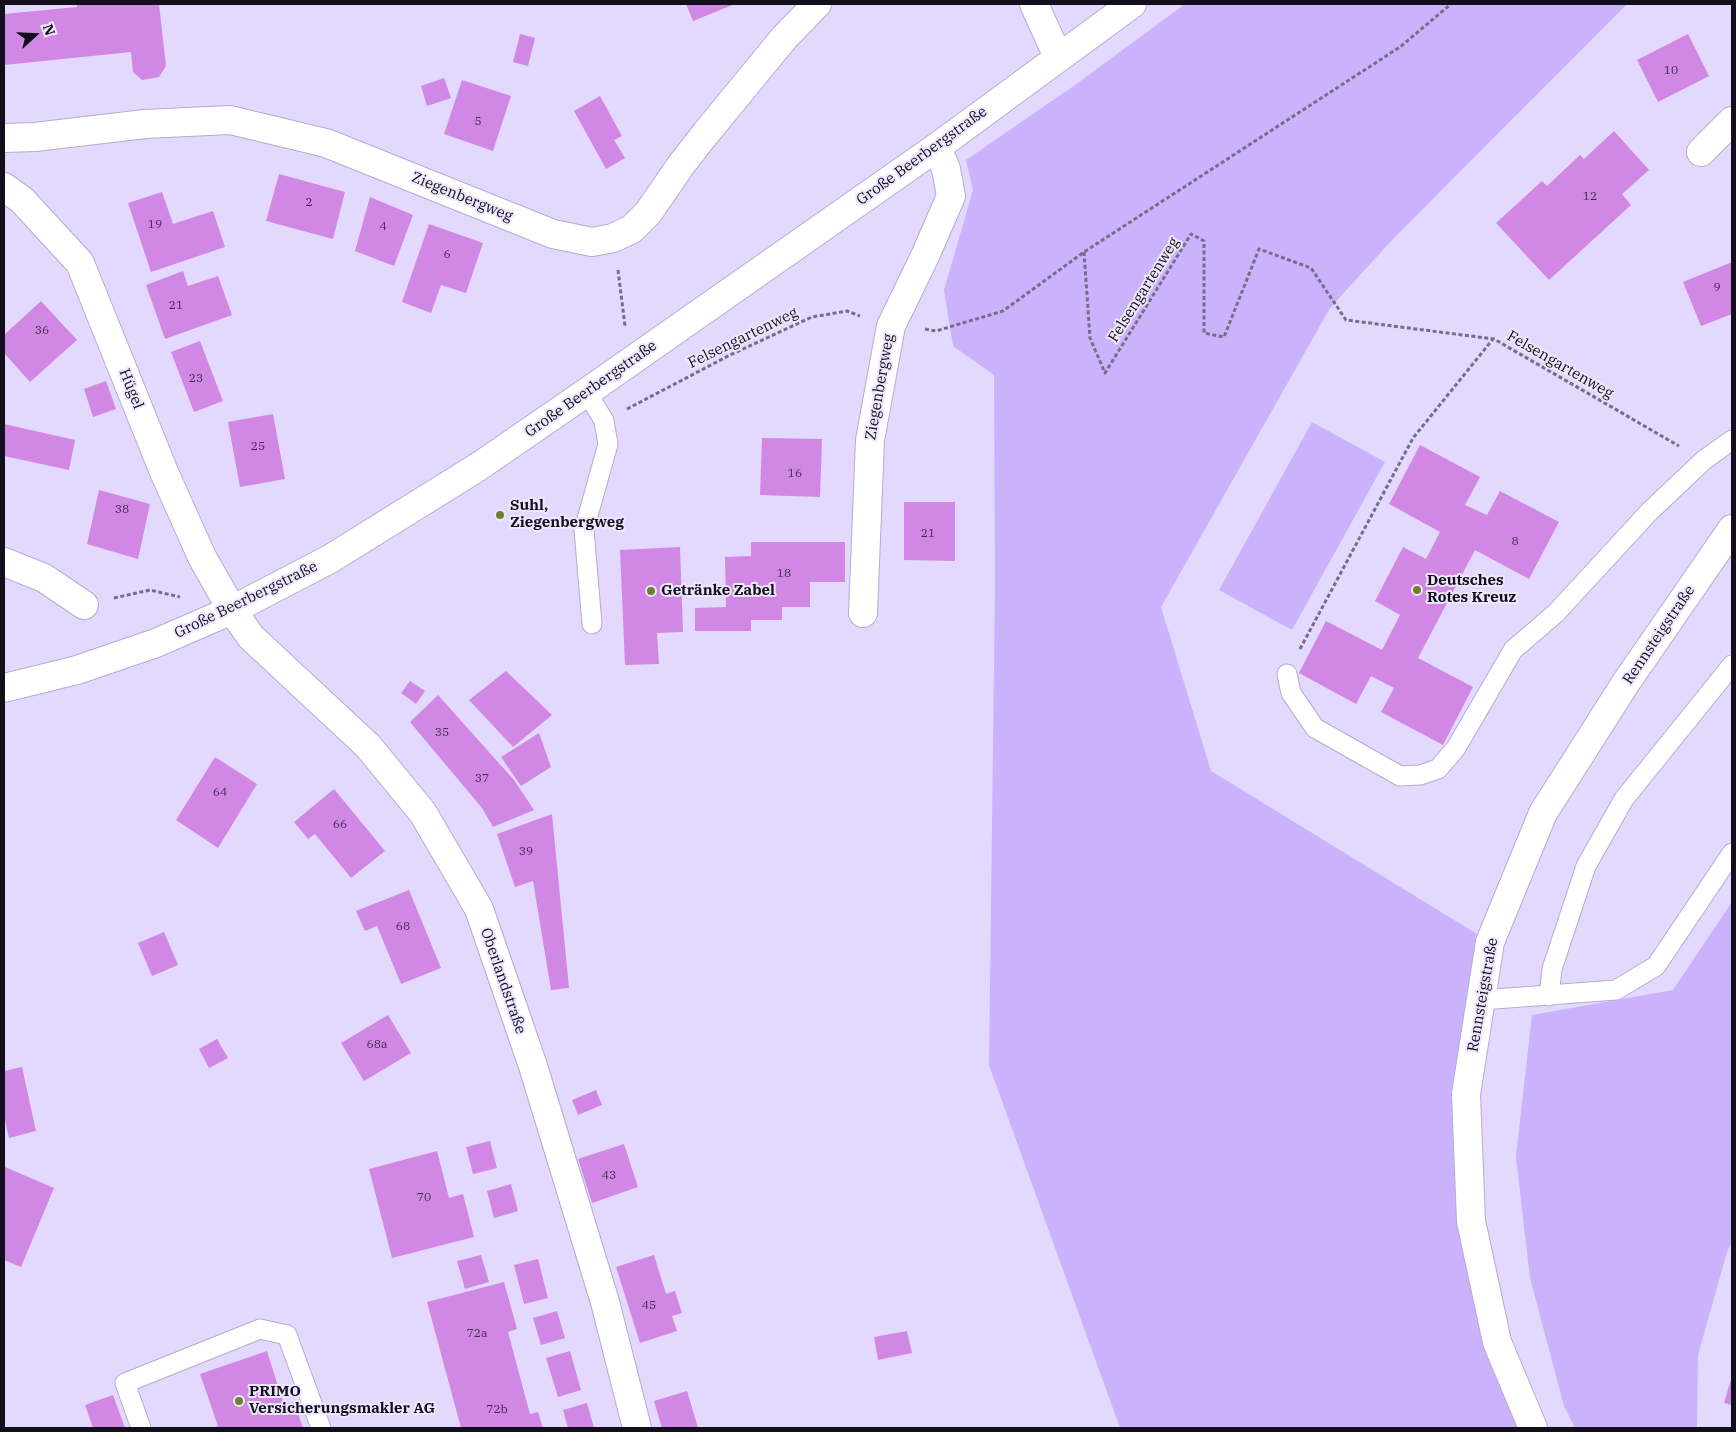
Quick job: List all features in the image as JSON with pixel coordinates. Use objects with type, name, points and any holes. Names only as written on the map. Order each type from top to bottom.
[{"type":"street","name":"Ziegenbergweg","points":[[4,138],[35,137],[145,124],[230,120],[326,143],[553,234],[592,242],[613,238],[632,229],[648,213],[706,133],[784,38],[817,4]]},
{"type":"street","points":[[1034,4],[1058,57]]},
{"type":"street","name":"Große Beerbergstraße","points":[[4,688],[77,670],[156,643],[232,610],[330,559],[478,467],[587,392],[937,147],[1132,4]]},
{"type":"street","points":[[1701,152],[1732,121]]},
{"type":"street","name":"Ziegenbergweg","points":[[863,613],[870,440],[891,326],[925,256],[951,196],[946,169],[937,147]]},
{"type":"street","name":"Hügel","points":[[4,187],[22,200],[80,263],[164,472],[202,556],[232,610]]},
{"type":"street","name":"Rennsteigstraße","points":[[1533,1428],[1497,1342],[1471,1221],[1466,1094],[1490,942],[1544,813],[1625,684],[1732,528]]},
{"type":"street","points":[[4,562],[44,578],[84,605]]},
{"type":"street","name":"Oberlandstraße","points":[[232,610],[251,637],[368,746],[405,790],[423,813],[479,909],[532,1066],[606,1302],[637,1428]]},
{"type":"lane","points":[[587,392],[604,421],[608,444],[584,530],[592,624]]},
{"type":"lane","points":[[1287,674],[1292,693],[1315,728],[1400,776],[1420,775],[1438,768],[1456,748],[1513,650],[1556,613],[1649,512],[1704,460],[1732,440]]},
{"type":"lane","points":[[1550,996],[1552,969],[1586,866],[1624,799],[1732,665]]},
{"type":"lane","points":[[1480,1000],[1616,990],[1656,966],[1732,853]]},
{"type":"lane","points":[[141,1428],[125,1383],[260,1329],[287,1335],[321,1428]]},
{"type":"path","points":[[1084,252],[1400,47],[1451,4]]},
{"type":"path","name":"Felsengartenweg","points":[[1084,252],[1090,338],[1105,373],[1191,234],[1204,242],[1204,334],[1224,337],[1259,250],[1311,268],[1346,320],[1494,339],[1704,460]]},
{"type":"path","points":[[613,238],[630,362]]},
{"type":"path","name":"Felsengartenweg","points":[[604,421],[730,355],[812,317],[847,311],[891,326],[936,331],[1003,311],[1084,252]]},
{"type":"path","points":[[1287,674],[1413,438],[1494,339]]},
{"type":"path","points":[[84,605],[150,590],[232,610]]},
{"type":"shaded area","points":[[1185,4],[1627,4],[1392,240],[1330,308],[1161,607],[1211,771],[1490,942],[1471,1221],[1533,1428],[1120,1428],[989,1065],[995,589],[994,375],[953,346],[944,290],[973,190],[966,160],[1075,85]]},
{"type":"shaded area","points":[[1312,422],[1385,462],[1292,630],[1219,590]]},
{"type":"shaded area","points":[[1732,902],[1732,1241],[1727,1252],[1698,1355],[1697,1428],[1575,1428],[1564,1406],[1530,1278],[1516,1157],[1532,1015],[1673,990]]},
{"type":"building","points":[[77,4],[159,4],[166,66],[159,77],[142,80],[133,72],[131,52],[4,65],[4,14],[77,7]]},
{"type":"building","points":[[686,4],[735,4],[693,21]]},
{"type":"building","points":[[520,34],[535,38],[528,66],[513,62]]},
{"type":"building","points":[[1688,34],[1709,76],[1658,102],[1637,60]]},
{"type":"building","points":[[444,78],[451,98],[427,106],[421,86]]},
{"type":"building","points":[[462,80],[511,96],[493,151],[444,134]]},
{"type":"building","points":[[600,96],[622,136],[614,140],[625,158],[606,169],[574,111]]},
{"type":"building","points":[[1614,131],[1649,170],[1622,194],[1631,205],[1549,280],[1496,223],[1542,181],[1547,186],[1580,155],[1584,159]]},
{"type":"building","points":[[279,174],[345,192],[333,239],[266,221]]},
{"type":"building","points":[[162,192],[173,224],[213,211],[225,247],[151,272],[128,203]]},
{"type":"building","points":[[370,197],[413,215],[394,266],[355,251]]},
{"type":"building","points":[[429,224],[483,243],[466,293],[441,285],[431,313],[402,302]]},
{"type":"building","points":[[1732,262],[1732,314],[1701,326],[1683,282]]},
{"type":"building","points":[[183,271],[188,286],[218,276],[232,315],[165,339],[146,285]]},
{"type":"building","points":[[41,301],[77,340],[30,382],[4,353],[4,335]]},
{"type":"building","points":[[200,341],[223,401],[194,412],[171,352]]},
{"type":"building","points":[[106,381],[116,409],[93,417],[84,389]]},
{"type":"building","points":[[273,414],[285,479],[240,487],[228,422]]},
{"type":"building","points":[[4,424],[75,440],[69,470],[4,456]]},
{"type":"building","points":[[762,438],[822,439],[820,497],[760,495]]},
{"type":"building","name":"Deutsches Rotes Kreuz","points":[[1420,445],[1480,477],[1465,505],[1487,515],[1500,491],[1559,522],[1529,579],[1475,550],[1418,658],[1473,687],[1443,745],[1381,712],[1394,688],[1371,676],[1356,704],[1299,673],[1326,621],[1382,650],[1400,615],[1375,601],[1403,547],[1426,559],[1440,532],[1389,504]]},
{"type":"building","points":[[99,490],[150,504],[138,559],[87,544]]},
{"type":"building","points":[[904,502],[955,502],[955,561],[904,560]]},
{"type":"building","points":[[751,542],[845,542],[845,582],[810,582],[810,607],[782,607],[782,620],[751,620],[751,631],[695,631],[695,608],[726,607],[725,557],[751,556]]},
{"type":"building","name":"Getränke Zabel","points":[[680,547],[683,632],[657,633],[659,664],[625,665],[620,550]]},
{"type":"building","points":[[506,671],[552,715],[513,747],[469,700]]},
{"type":"building","points":[[410,681],[425,691],[416,704],[401,693]]},
{"type":"building","points":[[438,695],[514,780],[534,810],[493,827],[482,808],[410,722]]},
{"type":"building","points":[[539,733],[551,767],[521,786],[501,757]]},
{"type":"building","points":[[215,757],[257,784],[218,848],[176,820]]},
{"type":"building","points":[[334,789],[385,851],[351,878],[315,834],[308,839],[294,822]]},
{"type":"building","points":[[552,814],[569,988],[551,990],[533,881],[515,887],[497,834]]},
{"type":"building","points":[[409,890],[441,968],[401,984],[377,926],[365,931],[356,911]]},
{"type":"building","points":[[164,932],[178,965],[152,976],[138,943]]},
{"type":"building","points":[[388,1015],[411,1053],[364,1081],[341,1043]]},
{"type":"building","points":[[217,1039],[228,1058],[209,1068],[199,1049]]},
{"type":"building","points":[[22,1067],[36,1131],[9,1138],[4,1116],[4,1071]]},
{"type":"building","points":[[596,1090],[602,1105],[578,1115],[572,1100]]},
{"type":"building","points":[[490,1141],[497,1168],[473,1174],[466,1147]]},
{"type":"building","points":[[624,1144],[638,1187],[592,1203],[578,1159]]},
{"type":"building","points":[[437,1151],[449,1198],[463,1194],[474,1237],[392,1258],[369,1169]]},
{"type":"building","points":[[5,1167],[54,1188],[21,1267],[4,1260]]},
{"type":"building","points":[[511,1184],[518,1211],[494,1218],[487,1191]]},
{"type":"building","points":[[481,1255],[489,1282],[465,1289],[457,1261]]},
{"type":"building","points":[[654,1255],[666,1294],[675,1291],[682,1313],[672,1316],[677,1331],[640,1343],[616,1267]]},
{"type":"building","points":[[538,1259],[548,1298],[524,1304],[514,1265]]},
{"type":"building","points":[[504,1282],[517,1329],[508,1332],[530,1414],[538,1412],[543,1428],[461,1428],[427,1302]]},
{"type":"building","points":[[557,1311],[565,1338],[541,1345],[533,1318]]},
{"type":"building","points":[[907,1331],[912,1353],[878,1360],[874,1337]]},
{"type":"building","points":[[267,1351],[284,1405],[294,1402],[303,1428],[214,1428],[218,1426],[200,1374]]},
{"type":"building","points":[[570,1351],[581,1390],[558,1397],[546,1358]]},
{"type":"building","points":[[1732,1376],[1732,1405],[1724,1403]]},
{"type":"building","points":[[687,1391],[698,1428],[662,1428],[654,1401]]},
{"type":"building","points":[[113,1395],[125,1428],[93,1428],[85,1405]]},
{"type":"building","points":[[587,1403],[594,1428],[568,1428],[563,1410]]},
{"type":"place","name":"Suhl, Ziegenbergweg","points":[[500,515]]},
{"type":"place","name":"Deutsches Rotes Kreuz","points":[[1417,590]]},
{"type":"place","name":"Getränke Zabel","points":[[651,591]]},
{"type":"place","name":"PRIMO Versicherungsmakler AG","points":[[239,1401]]}]
